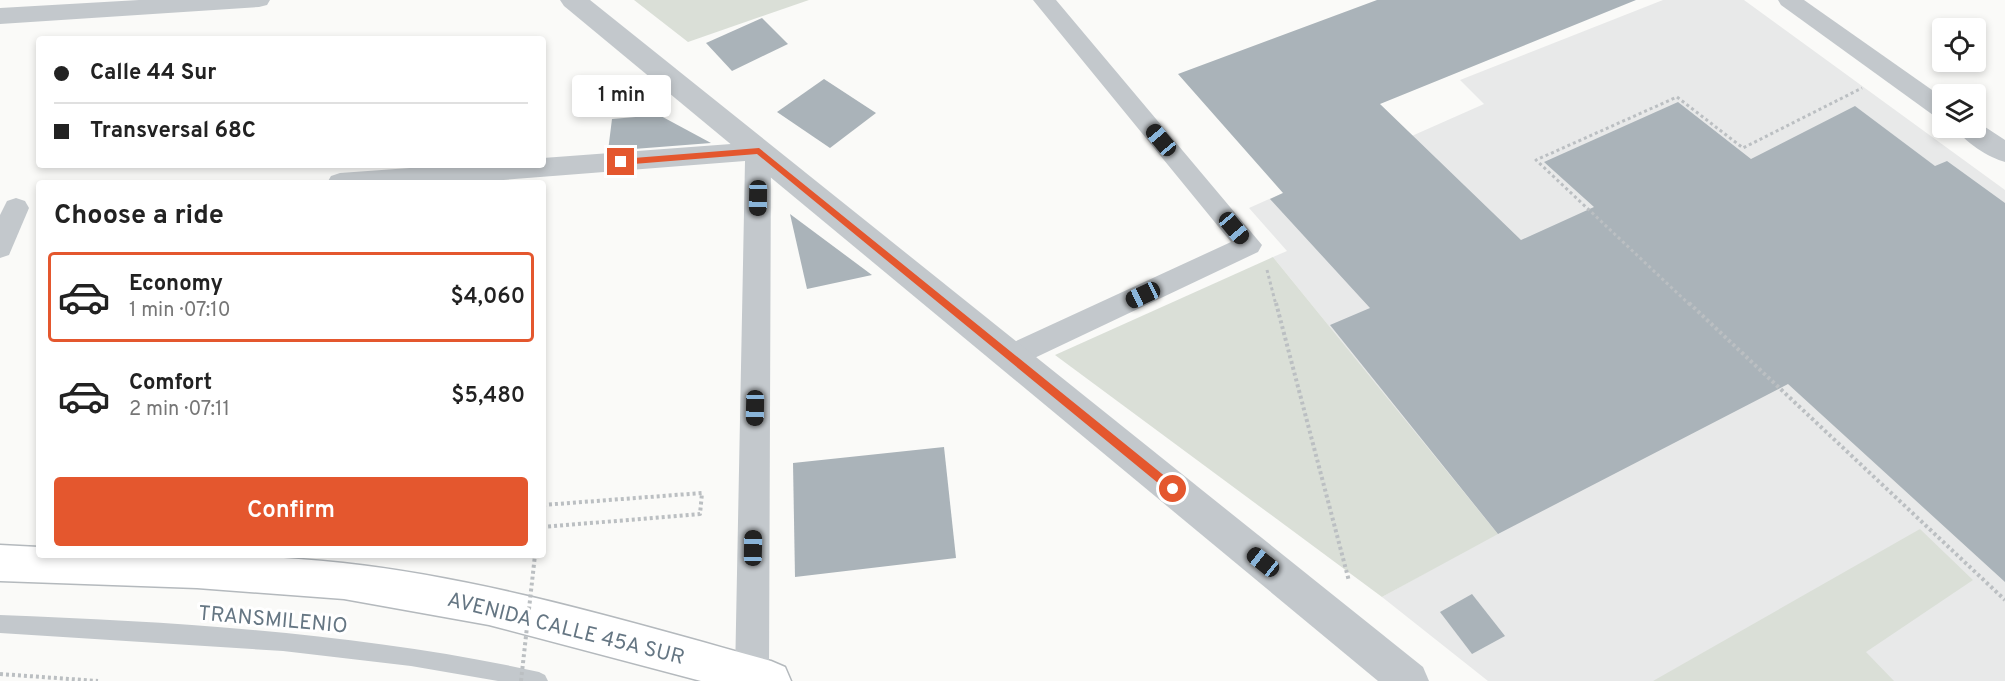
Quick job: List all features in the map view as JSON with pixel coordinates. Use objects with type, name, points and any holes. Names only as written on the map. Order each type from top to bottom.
[{"type":"highway","name":"AVENIDA CALLE 45A SUR","points":[[0,563],[183,567],[291,566],[392,588],[504,608],[762,678]]},
{"type":"street","points":[[0,16],[259,0]]},
{"type":"street","points":[[573,0],[1409,681]]},
{"type":"street","points":[[1011,357],[1257,253],[1044,0]]},
{"type":"street","points":[[1789,0],[1932,102]]},
{"type":"street","points":[[1983,138],[2005,153]]},
{"type":"street","points":[[403,180],[759,151]]},
{"type":"street","points":[[759,151],[762,678]]},
{"type":"street","points":[[0,248],[18,207]]},
{"type":"lane","name":"TRANSMILENIO","points":[[0,624],[236,638],[401,653],[490,669],[539,681]]},
{"type":"path","points":[[1864,87],[1743,148],[1677,97],[1536,160],[2005,600]]},
{"type":"path","points":[[1257,253],[1350,587]]},
{"type":"path","points":[[546,505],[702,493],[700,514],[546,527]]},
{"type":"path","points":[[521,681],[535,558]]},
{"type":"path","points":[[0,674],[98,681]]},
{"type":"shaded area","points":[[634,0],[809,0],[688,42]]},
{"type":"shaded area","points":[[1663,0],[1744,0],[2005,190],[2005,681],[1488,681],[1382,597],[1497,533],[1273,257],[1287,251],[1249,208],[1484,104],[1460,80]]},
{"type":"shaded area","points":[[1273,257],[1498,534],[1382,597],[1055,355]]},
{"type":"shaded area","points":[[1920,529],[1973,580],[1866,652],[1894,681],[1653,681]]},
{"type":"building","points":[[1377,0],[1636,0],[1380,104],[1521,240],[1594,207],[1544,162],[1678,102],[1751,159],[1855,106],[1935,166],[1947,161],[2005,203],[2005,582],[1788,384],[1498,534],[1330,325],[1370,308],[1270,199],[1283,193],[1178,74]]},
{"type":"building","points":[[762,18],[788,44],[732,71],[706,43]]},
{"type":"building","points":[[824,79],[876,113],[830,148],[777,112]]},
{"type":"building","points":[[659,115],[711,143],[608,151],[612,119]]},
{"type":"building","points":[[790,214],[872,275],[807,289]]},
{"type":"building","points":[[944,447],[956,558],[795,577],[793,463]]},
{"type":"building","points":[[1472,594],[1505,636],[1472,654],[1440,612]]},
{"type":"route","points":[[621,162],[759,151],[1173,489]]}]
